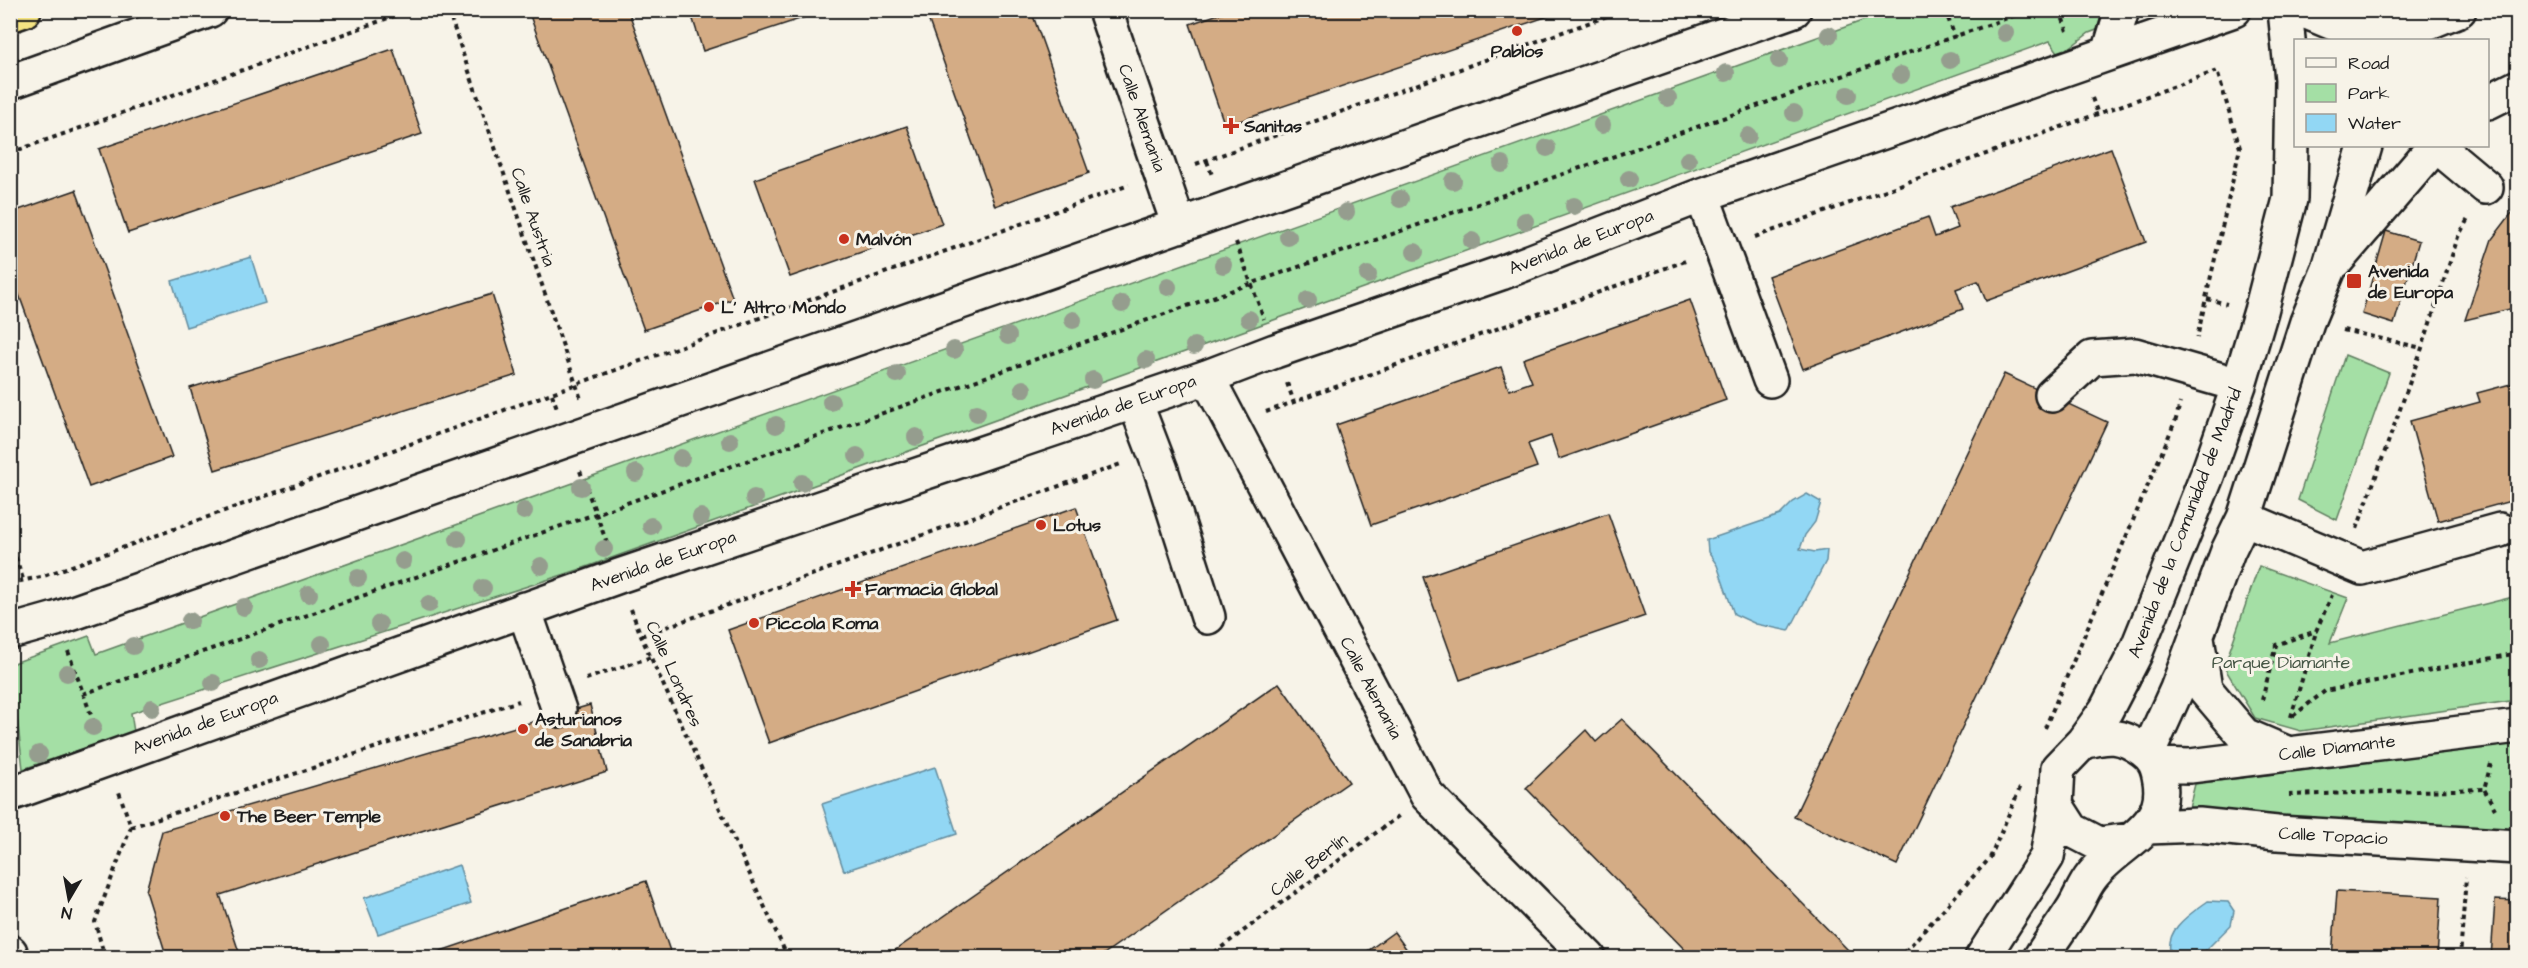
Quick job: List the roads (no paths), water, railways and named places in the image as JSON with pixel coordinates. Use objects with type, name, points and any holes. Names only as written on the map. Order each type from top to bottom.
[{"type":"highway","points":[[10,15],[24,10]]},
{"type":"street","points":[[10,82],[210,10]]},
{"type":"street","name":"Calle Alemania","points":[[1105,10],[1179,226]]},
{"type":"street","points":[[10,632],[56,619],[1794,10]]},
{"type":"street","points":[[2109,53],[2122,10]]},
{"type":"street","name":"Avenida de Europa","points":[[10,794],[524,609],[1207,377],[1500,273],[1702,195],[2234,10]]},
{"type":"street","name":"Avenida de la Comunidad de Madrid","points":[[2083,742],[2106,710],[2135,654],[2207,476],[2239,385],[2261,311],[2290,199],[2292,80],[2285,10]]},
{"type":"street","points":[[2302,10],[2345,28],[2410,35],[2459,10]]},
{"type":"street","points":[[2489,101],[2517,87]]},
{"type":"street","points":[[2040,957],[2072,912],[2092,876],[2139,834],[2162,797],[2153,759],[2196,634],[2228,551],[2244,518],[2307,322],[2329,269],[2365,147]]},
{"type":"street","points":[[2329,269],[2435,147]]},
{"type":"street","points":[[2437,147],[2487,187]]},
{"type":"street","points":[[1702,195],[1770,380]]},
{"type":"street","points":[[2052,395],[2092,358],[2135,355],[2239,385]]},
{"type":"street","name":"Calle Alemania","points":[[1207,377],[1427,795],[1589,957]]},
{"type":"street","points":[[1135,402],[1161,470],[1208,616]]},
{"type":"street","points":[[2244,518],[2362,568],[2500,530]]},
{"type":"street","points":[[524,609],[556,700]]},
{"type":"street","points":[[2196,634],[2205,689],[2244,735],[2288,754]]},
{"type":"street","name":"Calle Diamante","points":[[2153,759],[2190,766],[2517,726]]},
{"type":"street","points":[[1982,957],[2047,857],[2056,805],[2058,768],[2083,742],[2106,736],[2129,740],[2153,759]]},
{"type":"street","points":[[2056,805],[2072,830],[2100,844],[2139,834]]},
{"type":"street","name":"Calle Topacio","points":[[2139,834],[2199,825],[2277,833],[2517,847]]},
{"type":"street","points":[[10,952],[12,957]]},
{"type":"water","points":[[251,257],[265,303],[186,327],[172,281]]},
{"type":"water","points":[[1807,494],[1821,502],[1815,522],[1805,535],[1800,549],[1815,552],[1827,550],[1826,561],[1789,631],[1756,624],[1734,614],[1717,565],[1708,552],[1707,540],[1780,515],[1793,502]]},
{"type":"water","points":[[935,767],[957,834],[844,871],[822,804]]},
{"type":"water","points":[[459,865],[471,903],[378,934],[364,898]]},
{"type":"water","points":[[2208,901],[2228,902],[2234,911],[2231,925],[2200,956],[2171,956],[2171,938],[2174,931],[2186,917]]},
{"type":"place","name":"Pablos","points":[[1517,31]]},
{"type":"place","name":"Sanitas","points":[[1231,126]]},
{"type":"place","name":"Malvón","points":[[844,239]]},
{"type":"place","name":"Avenida de Europa","points":[[2354,281]]},
{"type":"place","name":"L' Altro Mondo","points":[[709,307]]},
{"type":"place","name":"Lotus","points":[[1041,525]]},
{"type":"place","name":"Farmacia Global","points":[[853,589]]},
{"type":"place","name":"Piccola Roma","points":[[754,623]]},
{"type":"place","name":"Asturianos de Sanabria","points":[[523,729]]},
{"type":"place","name":"The Beer Temple","points":[[225,816]]},
{"type":"park label","name":"Parque Diamante","points":[[2281,662]]}]
